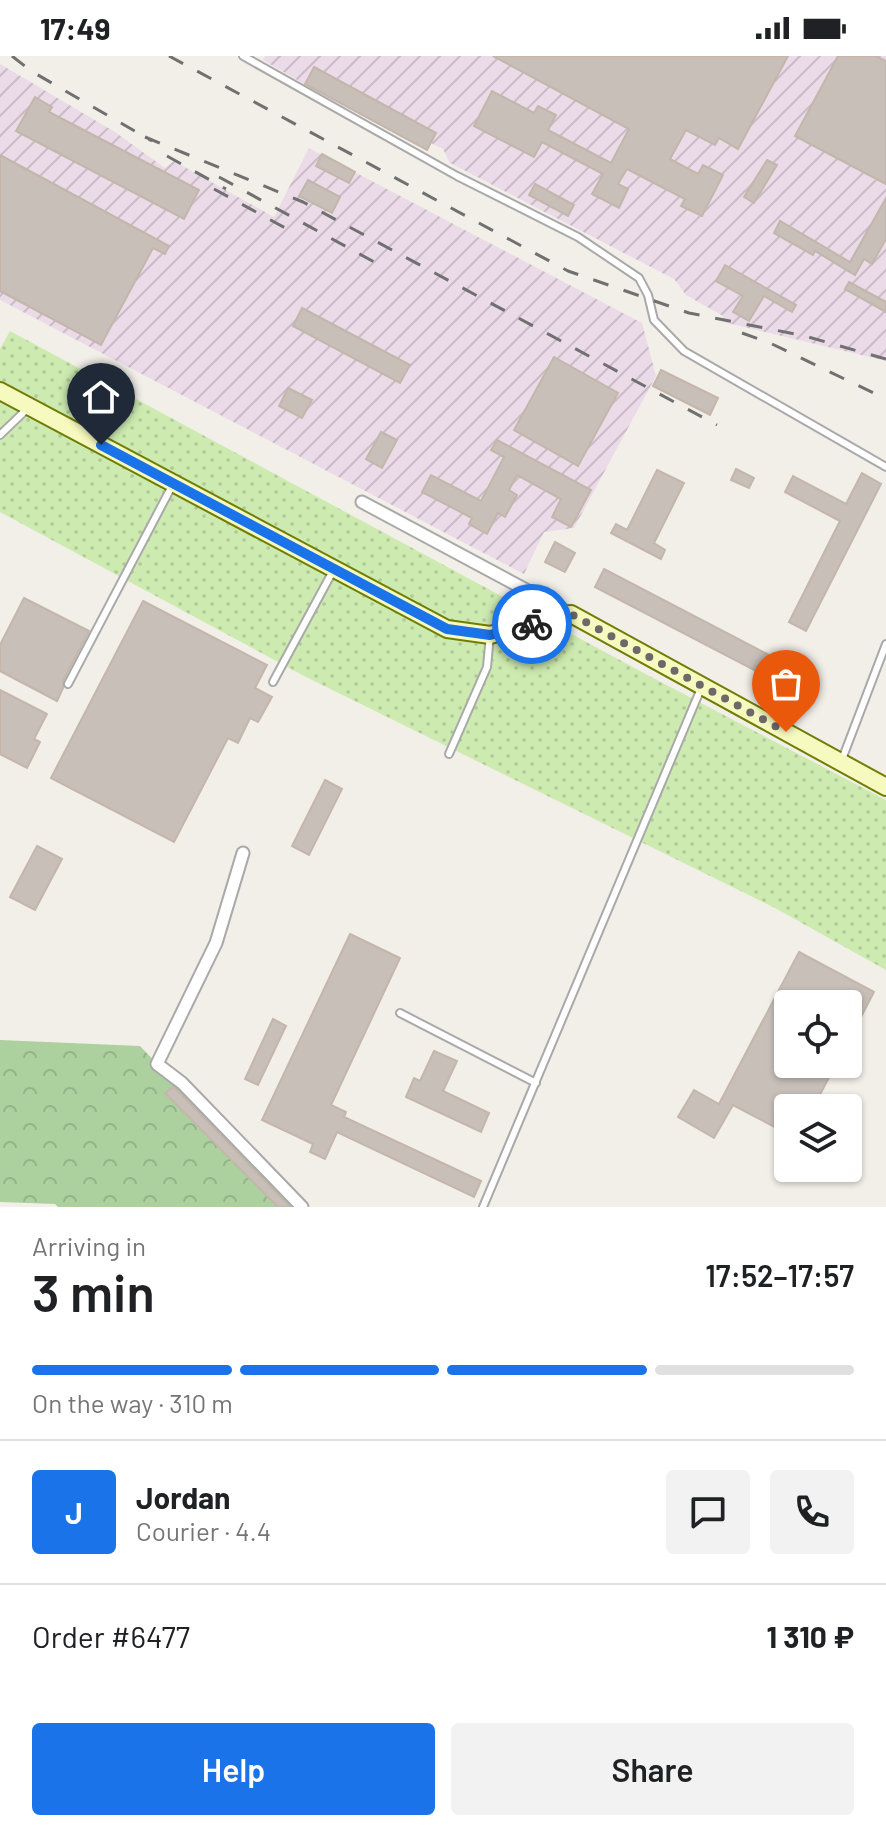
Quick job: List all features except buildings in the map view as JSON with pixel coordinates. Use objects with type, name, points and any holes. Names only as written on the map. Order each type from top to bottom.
[{"type":"street","points":[[0,391],[447,629],[490,635],[571,614]]},
{"type":"street","points":[[362,502],[886,787]]},
{"type":"street","points":[[243,853],[216,943],[157,1064],[182,1083],[302,1207]]},
{"type":"lane","points":[[243,56],[457,176],[578,237],[639,278],[648,295],[654,320],[684,351],[886,467]]},
{"type":"lane","points":[[0,435],[29,407]]},
{"type":"lane","points":[[68,684],[173,484]]},
{"type":"lane","points":[[273,682],[334,569]]},
{"type":"lane","points":[[449,754],[487,667],[490,635]]},
{"type":"lane","points":[[841,762],[886,644]]},
{"type":"lane","points":[[483,1207],[702,686]]},
{"type":"lane","points":[[400,1013],[536,1083]]},
{"type":"shaded area","points":[[265,56],[886,56],[886,361],[723,322],[723,316],[686,295],[674,279],[450,163],[443,149],[431,143],[427,150],[304,84],[263,60]]},
{"type":"shaded area","points":[[0,64],[115,132],[165,168],[174,161],[274,217],[309,148],[642,323],[656,376],[574,528],[544,532],[524,574],[0,300]]},
{"type":"green space","points":[[10,331],[886,800],[886,970],[775,908],[306,677],[0,512],[0,349]]},
{"type":"green space","points":[[0,1040],[140,1046],[295,1207],[58,1207],[55,1204],[0,1202]]},
{"type":"railway","points":[[12,56],[31,71],[152,141]]},
{"type":"railway","points":[[169,56],[568,271],[689,313],[805,336],[886,359]]},
{"type":"railway","points":[[145,137],[303,202],[717,425]]},
{"type":"railway","points":[[167,156],[226,189]]},
{"type":"railway","points":[[219,177],[376,263]]},
{"type":"railway","points":[[214,189],[298,235]]},
{"type":"railway","points":[[742,333],[770,343],[886,399]]},
{"type":"way so far","points":[[532,624],[571,614],[786,732]]},
{"type":"route","points":[[101,445],[447,629],[490,635],[532,624]]}]
